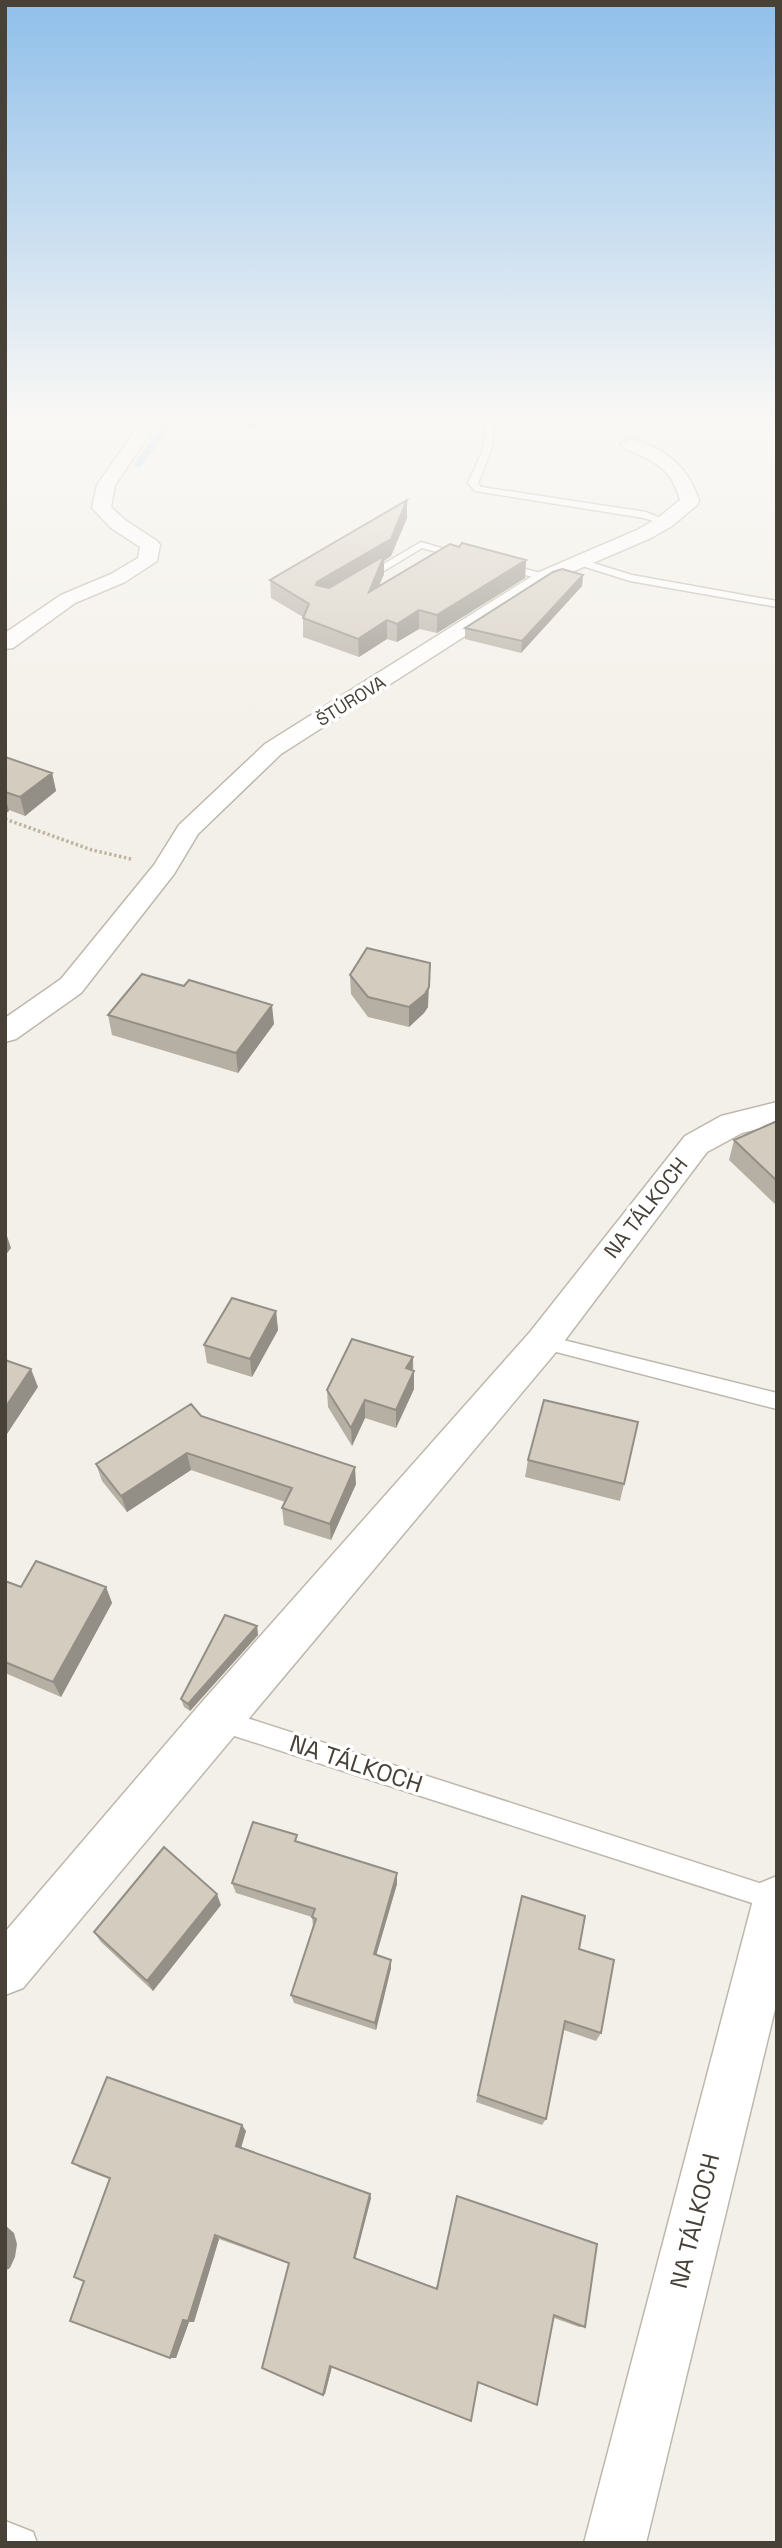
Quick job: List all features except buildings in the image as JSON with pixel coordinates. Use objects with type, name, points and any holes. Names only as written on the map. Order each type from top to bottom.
[{"type":"street","points":[[5,643],[68,599],[118,578],[147,561],[150,545],[138,537]]},
{"type":"street","name":"ŠTÚROVA","points":[[5,1032],[71,986],[164,867],[188,830],[272,749],[544,577],[633,537]]},
{"type":"street","name":"NA TÁLKOCH","points":[[5,1970],[217,1719],[543,1342],[696,1144],[732,1124],[777,1113]]},
{"type":"street","name":"NA TÁLKOCH","points":[[615,2543],[776,1900]]},
{"type":"lane","points":[[356,583],[421,545],[474,559]]},
{"type":"lane","points":[[487,562],[544,577]]},
{"type":"lane","points":[[580,562],[630,578],[777,604]]},
{"type":"lane","points":[[543,1342],[777,1401]]},
{"type":"lane","name":"NA TÁLKOCH","points":[[217,1719],[776,1900]]},
{"type":"lane","points":[[5,2536],[22,2543]]},
{"type":"path","points":[[5,819],[92,850],[164,867]]}]
